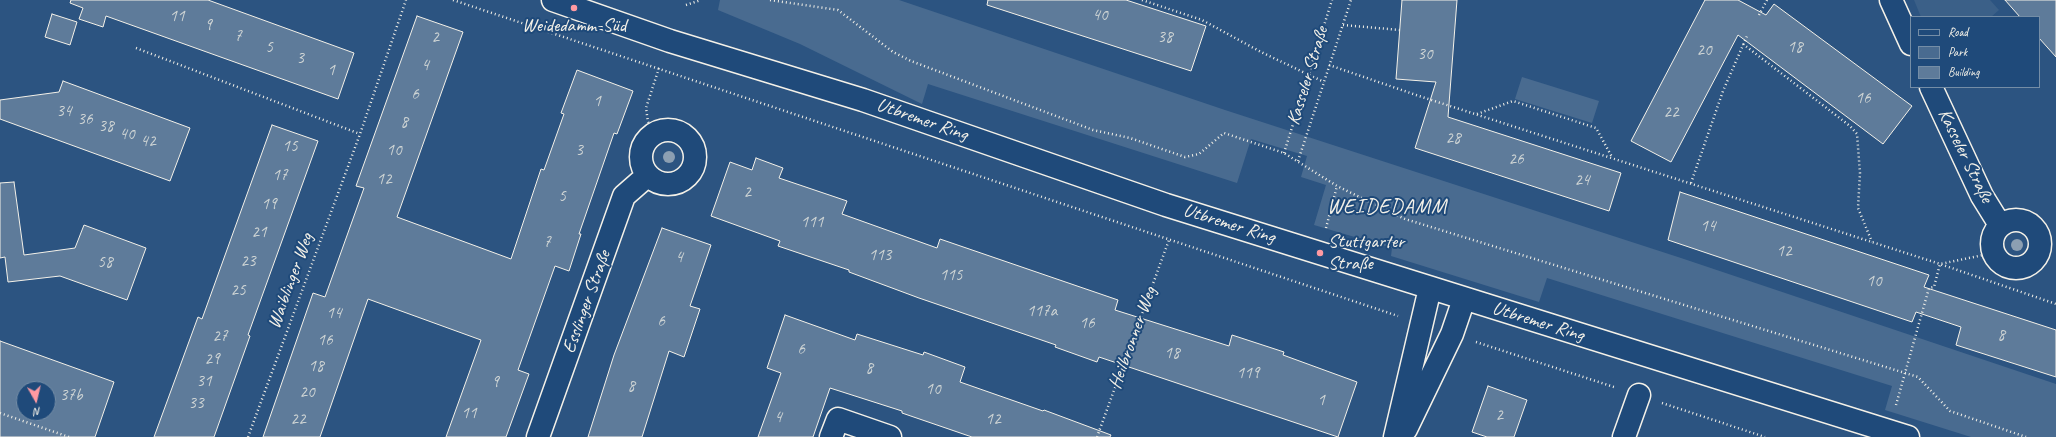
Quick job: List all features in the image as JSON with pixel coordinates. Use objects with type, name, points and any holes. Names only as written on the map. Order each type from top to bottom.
[{"type":"street","name":"Utbremer Ring","points":[[553,0],[670,41],[863,100],[1166,205],[1898,434]]},
{"type":"street","points":[[1891,0],[1910,42]]},
{"type":"street","name":"Kasseler Straße","points":[[1931,88],[1982,196],[2000,225]]},
{"type":"street","points":[[673,130],[682,133],[689,139],[694,147],[696,156],[694,166],[690,174],[683,180],[674,184],[664,184],[655,181],[648,175],[642,162],[642,148],[647,139],[655,133],[673,130]]},
{"type":"street","name":"Esslinger Straße","points":[[538,437],[624,196],[648,175]]},
{"type":"street","name":"Kasseler Straße","points":[[2009,220],[2020,220],[2030,224],[2037,232],[2040,239],[2040,247],[2032,261],[2026,266],[2016,268],[2007,266],[1998,261],[1993,253],[1991,243],[1994,233],[2000,225],[2009,220]]},
{"type":"street","points":[[1395,437],[1430,288]]},
{"type":"street","points":[[1402,437],[1452,334],[1464,299]]},
{"type":"street","points":[[1624,437],[1639,395]]},
{"type":"street","points":[[831,437],[838,419],[890,437]]},
{"type":"path","name":"Waiblinger Weg","points":[[248,437],[360,134],[406,0]]},
{"type":"path","points":[[453,0],[1421,323]]},
{"type":"path","points":[[686,5],[700,0]]},
{"type":"path","points":[[770,0],[838,10],[893,52],[911,62],[1093,130],[1130,138],[1184,157],[1199,154],[1224,133],[1284,153],[1337,186],[1405,219],[1918,378],[1950,411],[2026,437]]},
{"type":"path","points":[[1142,0],[1202,20],[1324,82]]},
{"type":"path","name":"Kasseler Straße","points":[[1284,153],[1332,0]]},
{"type":"path","points":[[1298,161],[1351,0]]},
{"type":"path","points":[[1758,15],[1767,0]]},
{"type":"path","points":[[1342,26],[1400,30]]},
{"type":"path","points":[[1691,183],[1723,91],[1747,36]]},
{"type":"path","points":[[655,133],[648,122],[646,108],[670,41]]},
{"type":"path","points":[[1743,44],[1850,126],[1857,134],[1860,173],[1858,208],[1872,242]]},
{"type":"path","points":[[136,48],[360,134]]},
{"type":"path","points":[[1329,65],[1940,264],[2056,304]]},
{"type":"path","points":[[1476,114],[1513,101],[1596,128],[1612,158]]},
{"type":"path","points":[[1320,253],[1337,186]]},
{"type":"path","name":"Heilbronner Weg","points":[[1097,437],[1169,240]]},
{"type":"path","points":[[1940,264],[1993,253]]},
{"type":"path","points":[[1898,434],[1906,374],[1929,288],[1934,286],[1940,264]]},
{"type":"path","points":[[1452,334],[1765,437]]},
{"type":"path","points":[[0,413],[69,437]]},
{"type":"shaded area","points":[[1914,0],[1990,0],[1999,10],[1992,16],[1921,16]]},
{"type":"green space","points":[[720,0],[899,0],[1225,110],[1681,258],[2056,384],[2056,437],[1971,437],[1885,410],[1892,386],[1547,278],[1539,302],[1391,256],[1392,248],[1314,225],[1326,185],[1301,177],[1307,156],[1251,139],[1237,183],[928,84],[922,104],[800,44],[718,10]]},
{"type":"green space","points":[[1522,77],[1599,101],[1592,123],[1515,99]]},
{"type":"building","points":[[71,0],[208,0],[354,53],[338,99],[106,16],[103,27],[79,19],[83,8],[70,3]]},
{"type":"building","points":[[988,0],[1126,0],[1206,26],[1191,71],[987,5]]},
{"type":"building","points":[[1402,0],[1457,0],[1448,117],[1621,173],[1609,211],[1415,148],[1436,82],[1396,79]]},
{"type":"building","points":[[1705,0],[1738,0],[1766,15],[1774,4],[1912,106],[1883,144],[1738,35],[1671,162],[1631,141]]},
{"type":"building","points":[[2005,0],[2056,0],[2056,57],[2040,39],[2040,16],[2019,16]]},
{"type":"building","points":[[52,14],[77,22],[70,45],[45,37]]},
{"type":"building","points":[[417,16],[463,32],[397,217],[511,259],[541,169],[544,170],[564,114],[561,113],[577,70],[633,91],[617,134],[614,133],[579,234],[581,234],[569,271],[555,266],[518,370],[529,374],[506,437],[446,437],[481,340],[368,299],[320,437],[263,437],[313,293],[325,297],[364,188],[356,186]]},
{"type":"building","points":[[63,81],[190,128],[170,181],[0,119],[0,100],[59,92]]},
{"type":"building","points":[[272,125],[318,141],[248,335],[250,336],[214,437],[154,437],[198,317],[202,319]]},
{"type":"building","points":[[756,158],[783,168],[779,178],[847,201],[842,214],[937,248],[940,239],[1118,300],[1115,310],[1229,346],[1232,335],[1284,352],[1283,355],[1357,382],[1338,437],[1099,357],[1097,362],[1055,347],[1056,345],[919,298],[849,272],[849,270],[778,246],[780,241],[711,216],[730,162],[752,170]]},
{"type":"building","points":[[14,182],[24,255],[75,248],[84,225],[146,248],[127,300],[60,276],[8,282],[5,257],[0,258],[0,183]]},
{"type":"building","points":[[1680,192],[1929,275],[1924,287],[2056,330],[2056,377],[1956,345],[1961,327],[1916,312],[1912,322],[1668,240]]},
{"type":"building","points":[[662,228],[711,245],[690,306],[700,309],[684,357],[669,351],[642,437],[588,437],[614,355]]},
{"type":"building","points":[[785,315],[855,340],[857,334],[923,355],[924,352],[965,367],[960,382],[1043,411],[1044,410],[1111,435],[1110,437],[972,437],[902,413],[902,411],[830,388],[813,437],[758,437],[781,373],[767,368]]},
{"type":"building","points":[[0,341],[114,382],[95,437],[0,437]]},
{"type":"building","points":[[1488,386],[1527,400],[1514,437],[1487,437],[1472,432]]},
{"type":"place","name":"Weidedamm-Süd","points":[[574,8]]},
{"type":"place","name":"Stuttgarter Straße","points":[[1320,253]]},
{"type":"district","name":"WEIDEDAMM","points":[[1387,207]]}]
